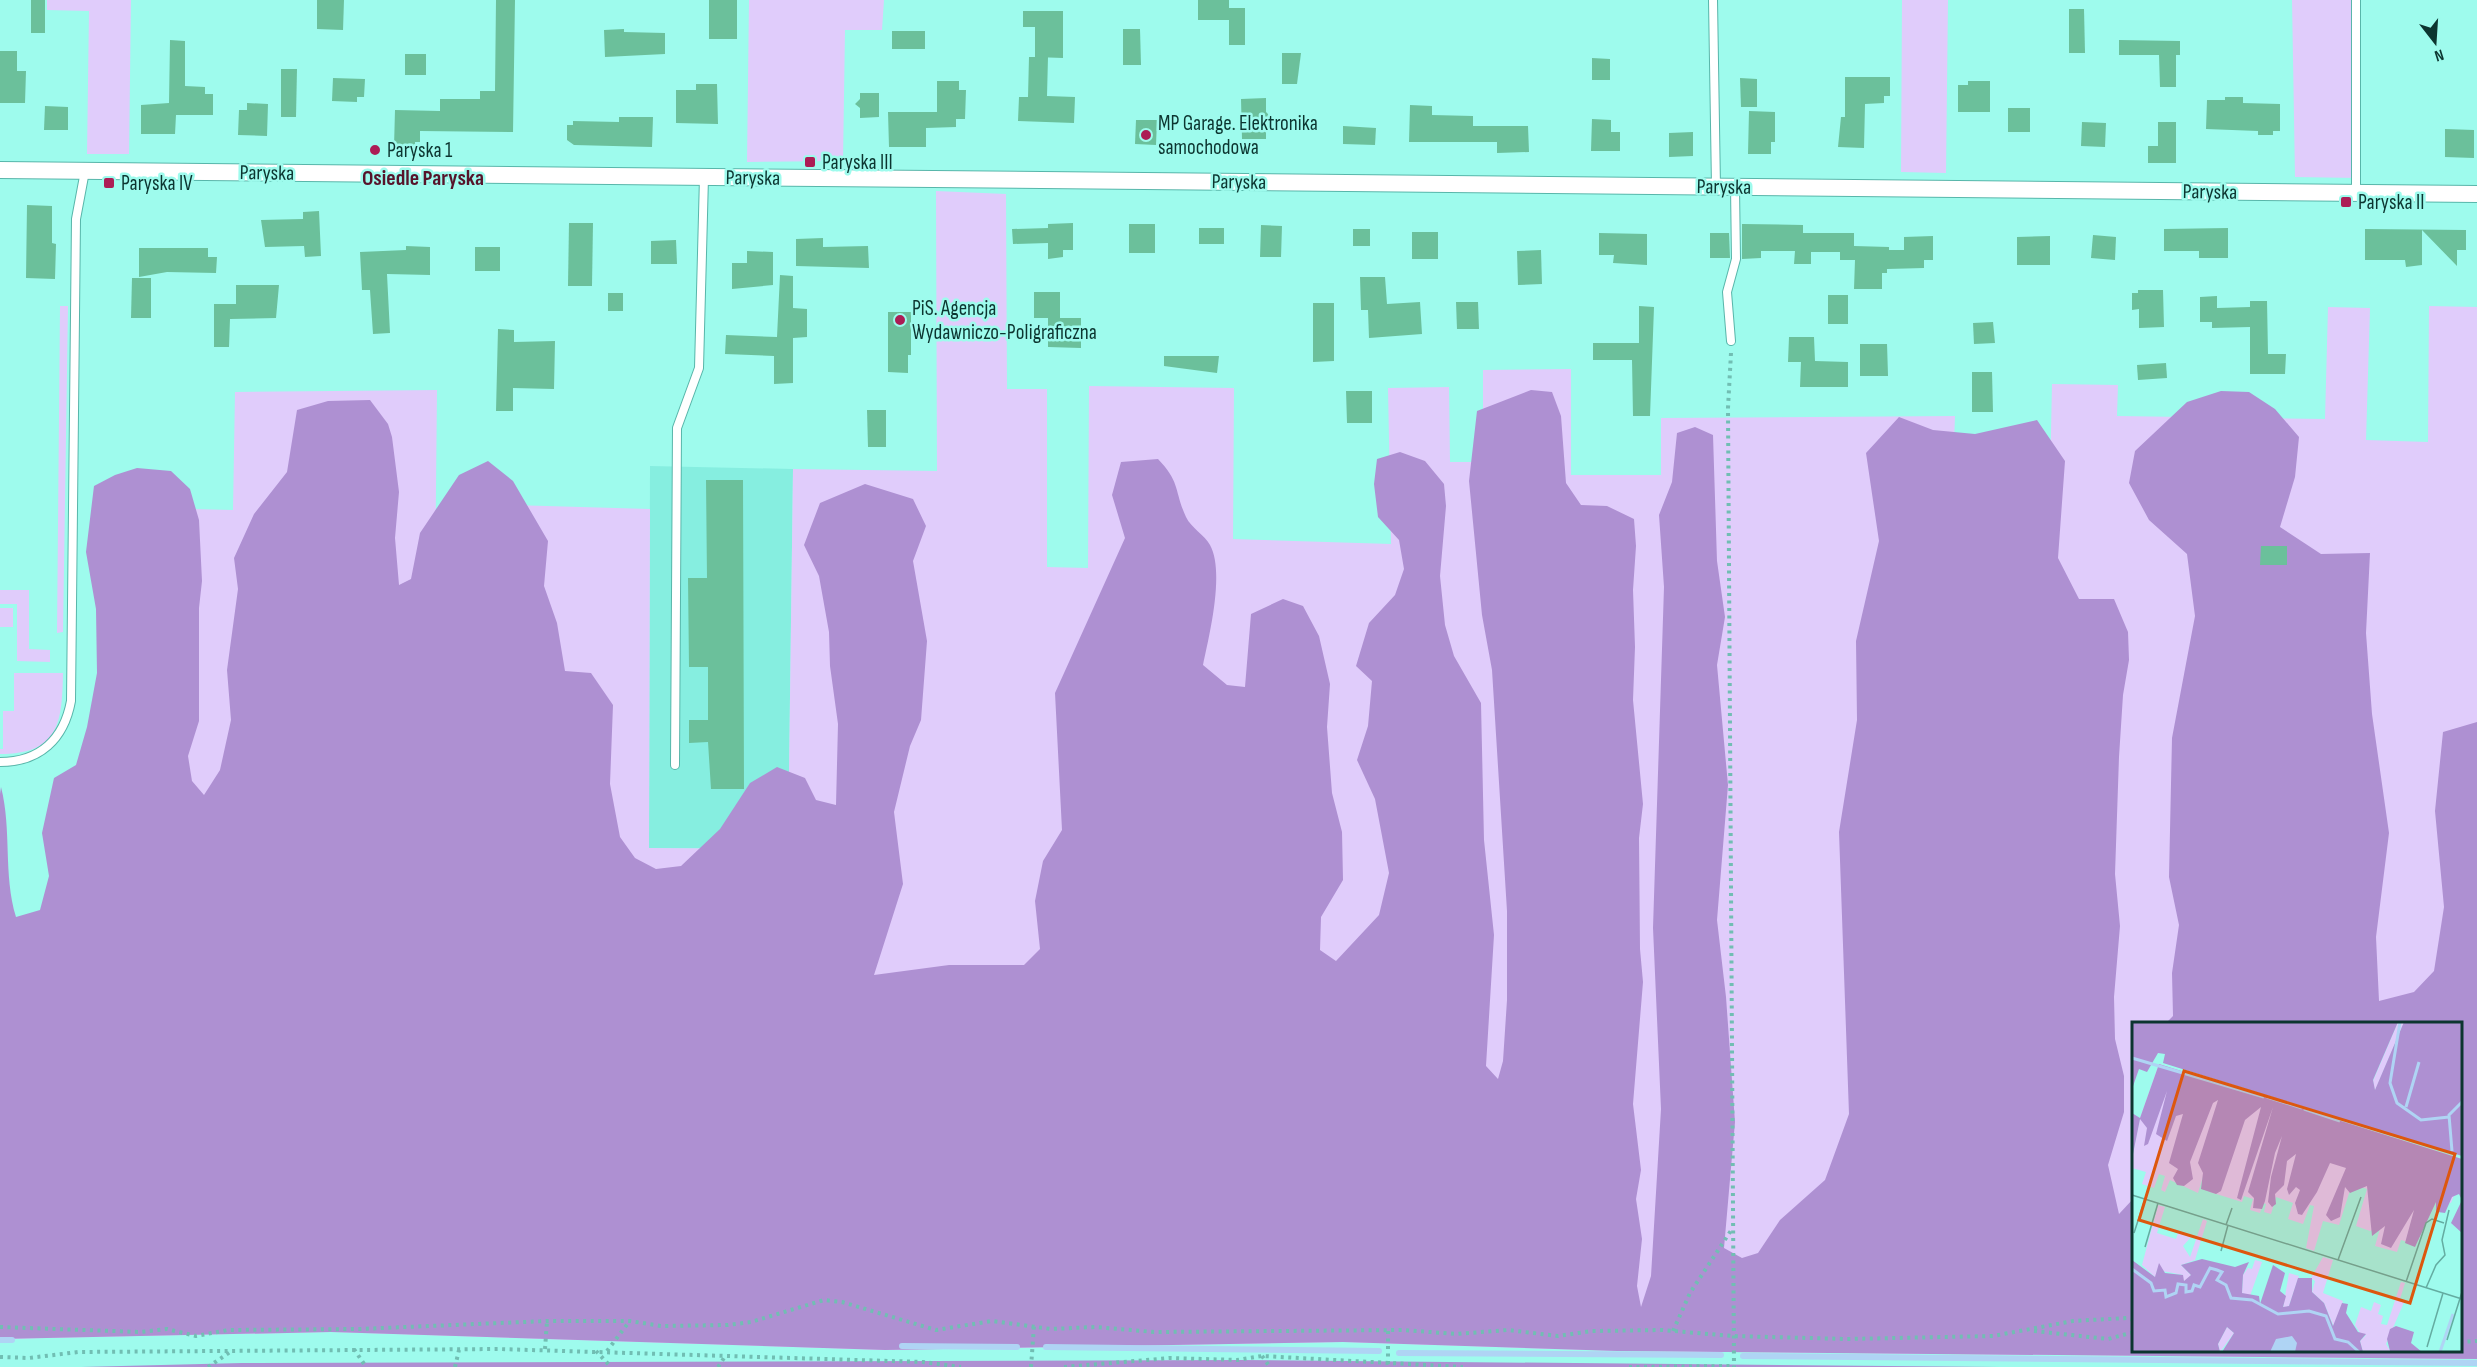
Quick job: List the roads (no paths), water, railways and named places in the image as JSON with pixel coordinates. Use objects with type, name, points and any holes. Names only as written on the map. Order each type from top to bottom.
[{"type":"street","name":"Paryska","points":[[0,170],[2477,194]]},
{"type":"lane","points":[[1713,0],[1716,187]]},
{"type":"lane","points":[[2356,0],[2356,193]]},
{"type":"lane","points":[[0,762],[25,759],[50,746],[64,727],[71,701],[76,219],[85,171]]},
{"type":"lane","points":[[675,765],[677,428],[699,368],[704,177]]},
{"type":"lane","points":[[1731,341],[1727,292],[1736,260],[1735,187]]},
{"type":"waterway","points":[[0,1340],[12,1340]]},
{"type":"waterway","points":[[902,1346],[1017,1347]]},
{"type":"waterway","points":[[1046,1347],[1379,1351]]},
{"type":"waterway","points":[[1399,1353],[1721,1355]]},
{"type":"waterway","points":[[1743,1356],[2477,1363]]},
{"type":"place","name":"MP Garage. Elektronika samochodowa","points":[[1146,135]]},
{"type":"place","name":"Paryska 1","points":[[375,150]]},
{"type":"place","name":"Paryska III","points":[[810,162]]},
{"type":"place","name":"Paryska IV","points":[[109,183]]},
{"type":"place","name":"Paryska II","points":[[2346,202]]},
{"type":"place","name":"PiS. Agencja Wydawniczo-Poligraficzna","points":[[900,320]]},
{"type":"district","name":"Osiedle Paryska","points":[[423,178]]}]
